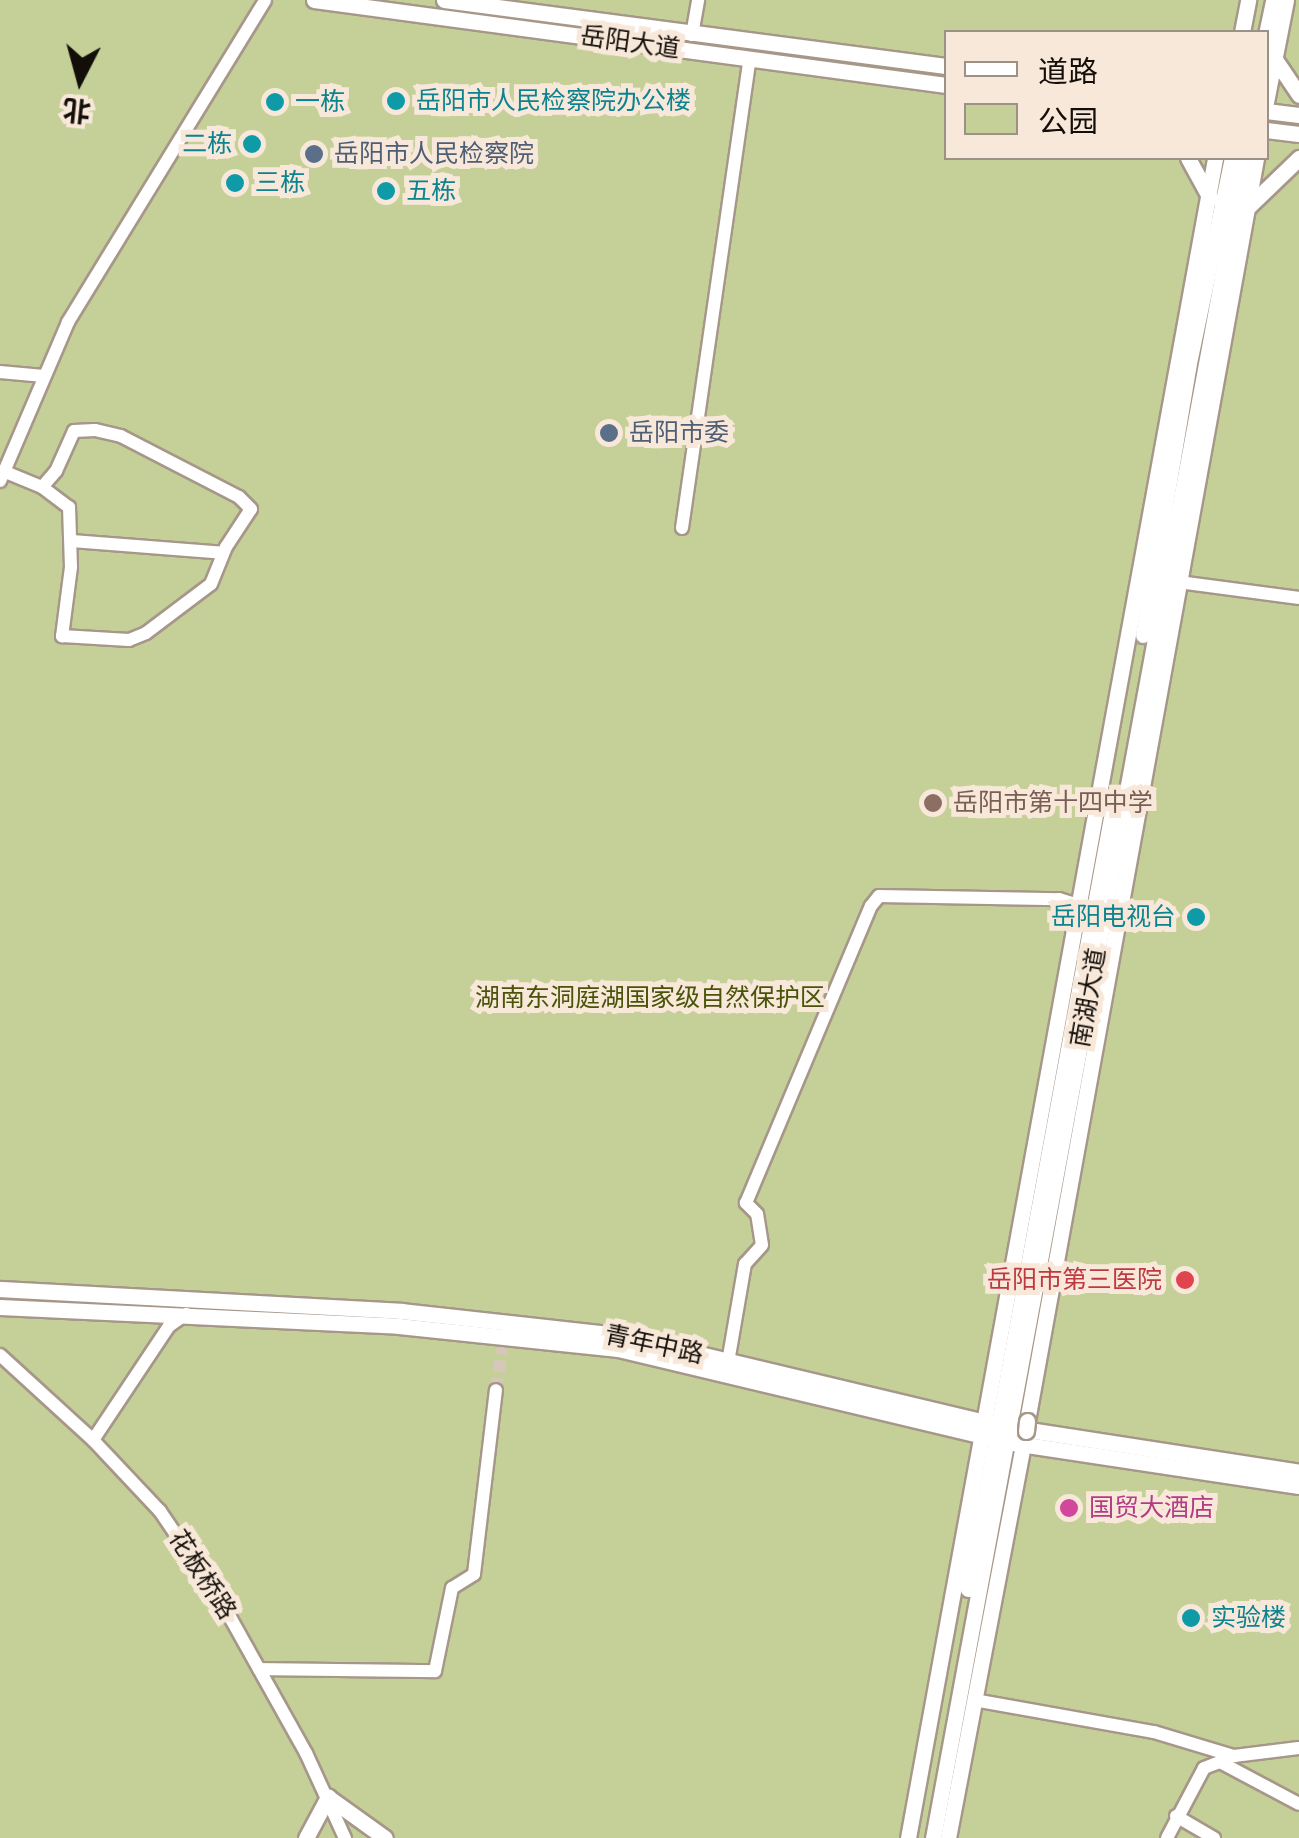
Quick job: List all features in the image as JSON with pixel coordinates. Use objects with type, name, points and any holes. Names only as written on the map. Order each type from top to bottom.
[{"type":"main road","name":"岳阳大道","points":[[314,0],[944,85]]},
{"type":"main road","name":"岳阳大道","points":[[444,0],[944,66]]},
{"type":"main road","points":[[1242,30],[1248,0]]},
{"type":"main road","points":[[1258,30],[1264,0]]},
{"type":"main road","points":[[1267,30],[1274,0]]},
{"type":"main road","points":[[1286,0],[1271,52],[1299,95]]},
{"type":"main road","points":[[1269,111],[1299,116]]},
{"type":"main road","points":[[1269,130],[1299,134]]},
{"type":"main road","points":[[1189,160],[1225,222],[1247,208],[1299,158]]},
{"type":"main road","points":[[948,1838],[974,1700],[1006,1432],[1079,904],[1216,160]]},
{"type":"main road","name":"南湖大道","points":[[933,1838],[1225,222],[1232,160]]},
{"type":"main road","name":"南湖大道","points":[[1225,222],[1243,160]]},
{"type":"main road","points":[[908,1838],[1006,1432],[1179,582],[1256,160]]},
{"type":"main road","name":"青年中路","points":[[0,1289],[401,1312],[620,1334],[727,1368]]},
{"type":"main road","name":"青年中路","points":[[0,1307],[399,1326],[618,1349],[727,1368],[1006,1432],[1299,1486]]},
{"type":"main road","name":"南湖大道","points":[[922,1838],[1006,1432]]},
{"type":"main road","name":"青年中路","points":[[1006,1432],[1299,1472]]},
{"type":"main road","points":[[306,1838],[328,1796],[385,1838]]},
{"type":"street","points":[[42,487],[56,471],[74,432],[95,430],[120,436],[238,497],[251,509],[223,553],[211,584],[146,633],[129,640],[62,636],[72,541],[69,507],[42,487],[1,476],[68,322],[265,0]]},
{"type":"street","points":[[692,35],[698,0]]},
{"type":"street","points":[[682,528],[750,59]]},
{"type":"street","points":[[0,372],[44,376]]},
{"type":"street","points":[[72,541],[223,553]]},
{"type":"street","points":[[1179,582],[1299,598]]},
{"type":"street","points":[[727,1368],[745,1264],[762,1246],[757,1214],[746,1202],[879,896],[1059,899],[1079,904]]},
{"type":"street","points":[[93,1440],[169,1326],[186,1314]]},
{"type":"street","name":"花板桥路","points":[[0,1355],[93,1440],[160,1511],[221,1601],[328,1796],[345,1838]]},
{"type":"street","points":[[259,1669],[434,1671],[452,1588],[474,1574],[496,1390]]},
{"type":"street","points":[[974,1700],[1154,1732],[1234,1756],[1299,1748]]},
{"type":"street","points":[[1167,1838],[1204,1768],[1220,1762],[1299,1804]]},
{"type":"street","points":[[1176,1816],[1214,1838]]},
{"type":"green space","name":"湖南东洞庭湖国家级自然保护区","points":[[0,0],[1299,0],[1299,1838],[0,1838]]},
{"type":"tunnel","points":[[496,1390],[504,1337]]},
{"type":"place","name":"岳阳市人民检察院办公楼","points":[[396,101]]},
{"type":"place","name":"一栋","points":[[275,102]]},
{"type":"place","name":"二栋","points":[[252,144]]},
{"type":"place","name":"岳阳市人民检察院","points":[[314,154]]},
{"type":"place","name":"三栋","points":[[235,183]]},
{"type":"place","name":"五栋","points":[[386,191]]},
{"type":"place","name":"岳阳市委","points":[[609,433]]},
{"type":"place","name":"岳阳市第十四中学","points":[[933,803]]},
{"type":"place","name":"岳阳电视台","points":[[1196,917]]},
{"type":"place","name":"岳阳市第三医院","points":[[1185,1280]]},
{"type":"place","name":"国贸大酒店","points":[[1069,1508]]},
{"type":"place","name":"实验楼","points":[[1191,1618]]}]
